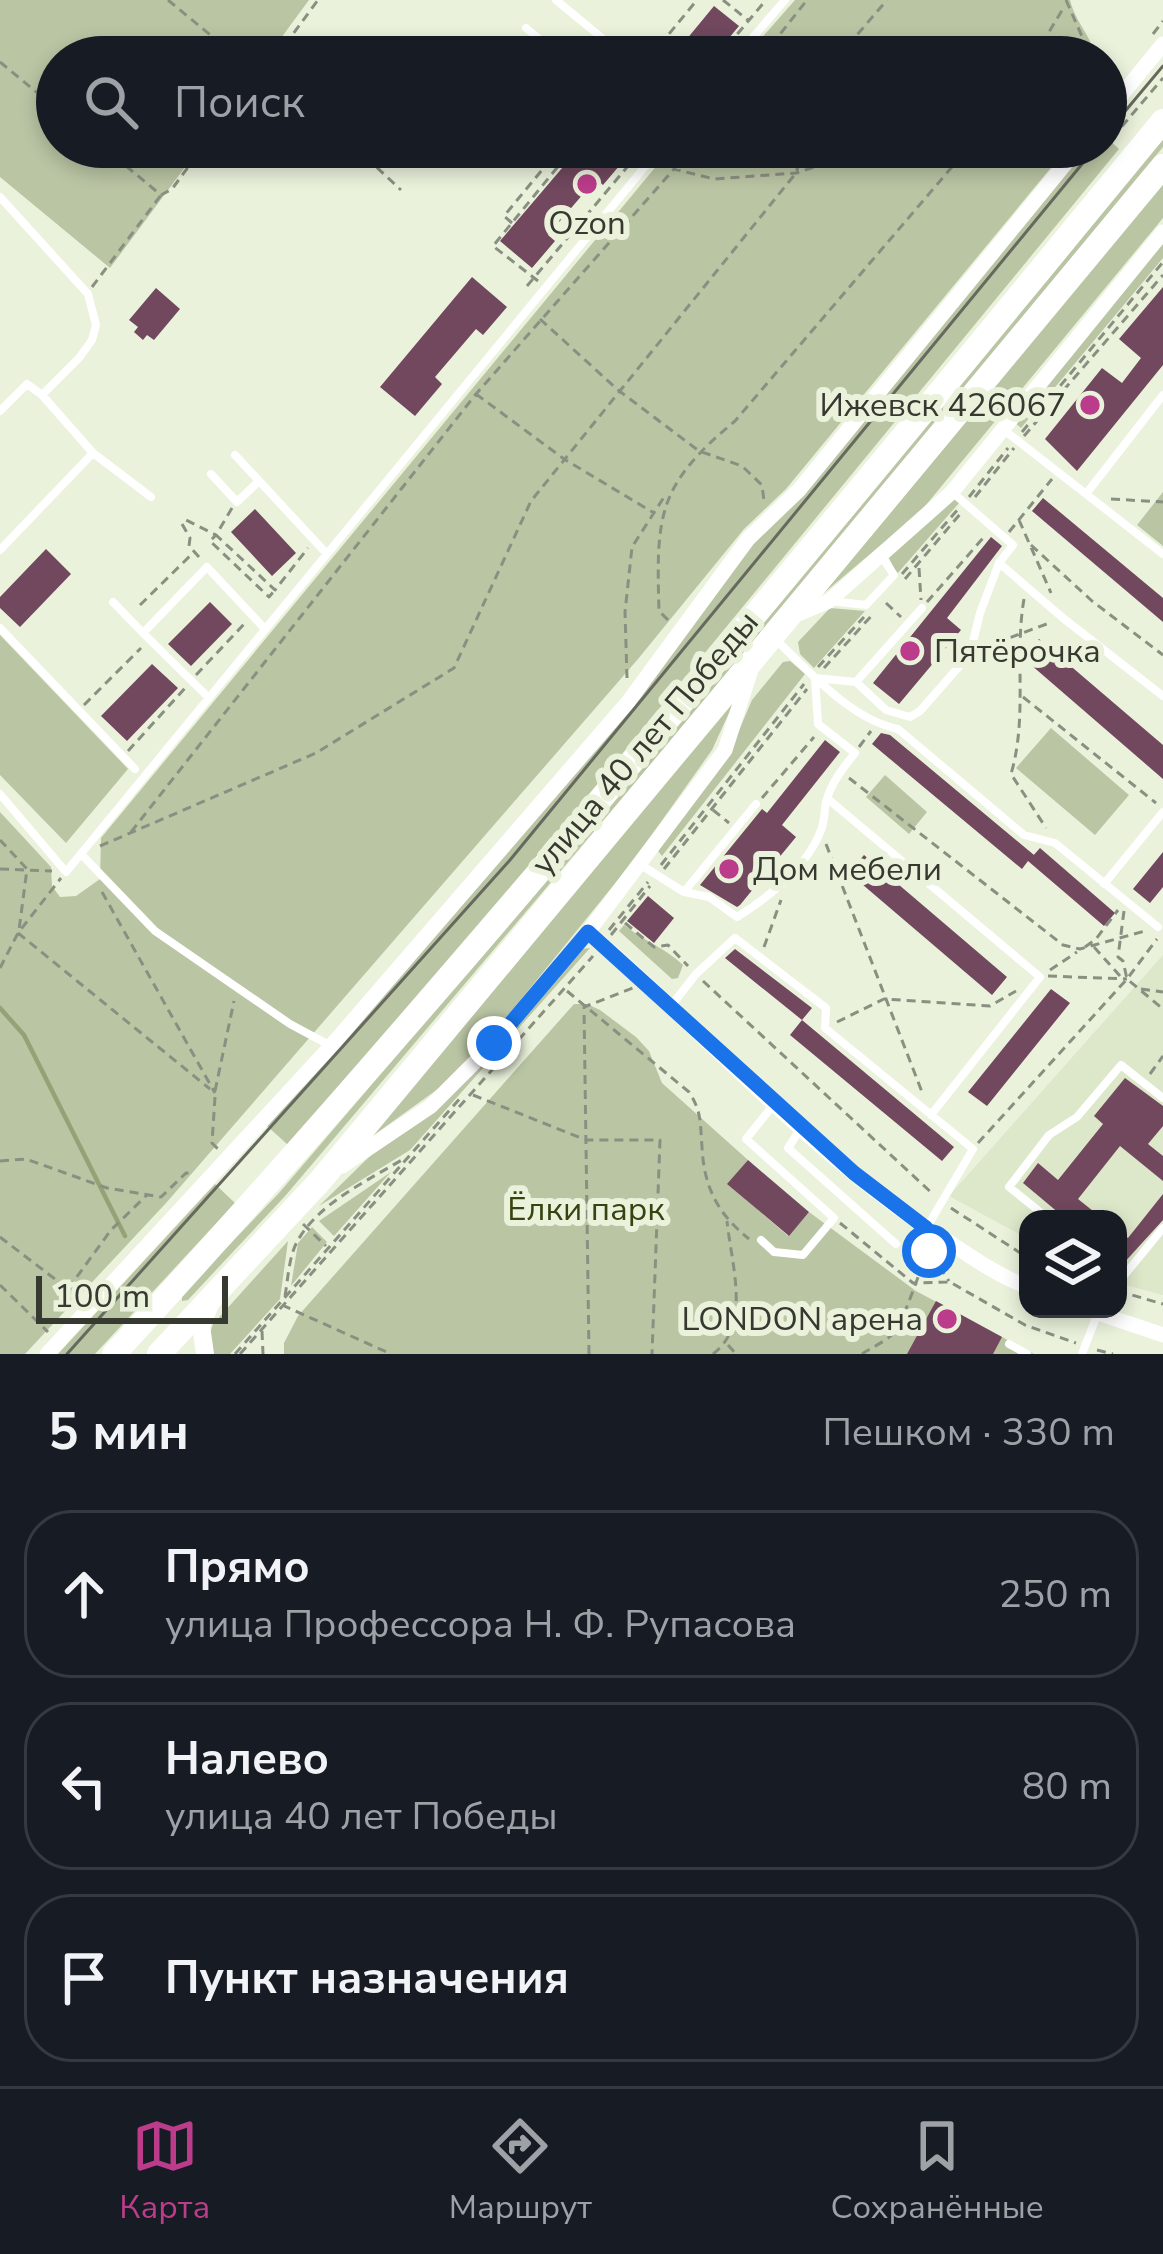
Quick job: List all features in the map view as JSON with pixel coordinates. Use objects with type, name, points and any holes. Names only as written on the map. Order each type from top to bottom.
[{"type":"main road","name":"улица 40 лет Победы","points":[[1127,165],[1163,121]]},
{"type":"main road","name":"улица 40 лет Победы","points":[[159,1354],[320,1181],[1163,166]]},
{"type":"main road","name":"улица 40 лет Победы","points":[[114,1354],[266,1190],[900,442],[1124,168]]},
{"type":"main road","points":[[163,1300],[188,1324]]},
{"type":"street","points":[[1127,95],[1163,44]]},
{"type":"street","name":"улица 40 лет Победы","points":[[52,1348],[331,1046],[628,702],[748,539],[799,490],[1062,168]]},
{"type":"street","name":"улица 40 лет Победы","points":[[790,617],[829,601],[961,500],[1013,437],[1163,232]]},
{"type":"street","name":"улица 40 лет Победы","points":[[320,1181],[430,1106],[597,940],[651,872],[724,750],[754,659]]},
{"type":"street","points":[[597,940],[854,1173],[926,1228],[1019,1284]]},
{"type":"street","points":[[205,1354],[201,1327],[212,1298]]},
{"type":"street","points":[[1117,1318],[1163,1335]]},
{"type":"lane","points":[[556,0],[599,36]]},
{"type":"lane","points":[[755,36],[785,0]]},
{"type":"lane","points":[[526,28],[536,36]]},
{"type":"lane","points":[[0,794],[66,872],[644,168]]},
{"type":"lane","points":[[0,197],[88,294],[96,325],[92,340],[42,395]]},
{"type":"lane","points":[[0,410],[27,384],[93,453],[151,496]]},
{"type":"lane","points":[[1089,496],[1163,395]]},
{"type":"lane","points":[[1013,437],[1163,554]]},
{"type":"lane","points":[[0,550],[93,453]]},
{"type":"lane","points":[[235,455],[327,554]]},
{"type":"lane","points":[[211,474],[237,502],[259,481]]},
{"type":"lane","points":[[813,676],[856,682],[886,710],[910,717],[970,654],[999,562],[1013,545],[961,500]]},
{"type":"lane","points":[[829,601],[866,605],[894,575],[882,556]]},
{"type":"lane","points":[[999,562],[1163,696]]},
{"type":"lane","points":[[143,633],[207,567],[265,629]]},
{"type":"lane","points":[[113,602],[209,698]]},
{"type":"lane","points":[[856,682],[925,604]]},
{"type":"lane","points":[[0,628],[135,770]]},
{"type":"lane","points":[[772,637],[813,676],[876,724],[898,729],[1024,835],[1055,843],[1158,927]]},
{"type":"lane","points":[[651,872],[684,892],[709,897],[736,917],[791,873],[821,831],[826,798],[855,753],[818,724],[813,676]]},
{"type":"lane","points":[[826,798],[1040,976],[931,1115]]},
{"type":"lane","points":[[684,892],[759,801]]},
{"type":"lane","points":[[1104,884],[1163,810]]},
{"type":"lane","points":[[81,854],[155,931],[290,1024],[331,1046]]},
{"type":"lane","points":[[671,1006],[734,938],[761,954],[826,1008],[825,1028],[973,1149],[926,1228]]},
{"type":"lane","points":[[1038,1210],[1009,1186],[1049,1135],[1077,1118],[1121,1065],[1163,1098]]},
{"type":"lane","points":[[763,1245],[775,1252],[803,1255],[834,1218],[746,1139],[776,1102]]},
{"type":"lane","points":[[776,1166],[802,1126]]},
{"type":"lane","points":[[788,1148],[896,1244]]},
{"type":"lane","points":[[1127,1268],[1163,1228]]},
{"type":"lane","points":[[1084,1350],[1093,1318]]},
{"type":"lane","points":[[1009,1344],[1027,1354]]},
{"type":"path","points":[[168,0],[212,36]]},
{"type":"path","points":[[291,36],[318,0]]},
{"type":"path","points":[[667,36],[697,0]]},
{"type":"path","points":[[723,0],[760,30]]},
{"type":"path","points":[[735,36],[766,0]]},
{"type":"path","points":[[779,36],[807,0]]},
{"type":"path","points":[[856,36],[887,0]]},
{"type":"path","points":[[1046,36],[1065,3]]},
{"type":"path","points":[[1065,3],[1081,36]]},
{"type":"path","points":[[0,62],[36,92]]},
{"type":"path","points":[[1127,122],[1163,78]]},
{"type":"path","points":[[128,168],[161,195]]},
{"type":"path","points":[[88,294],[161,195],[172,189],[188,168]]},
{"type":"path","points":[[378,168],[401,190]]},
{"type":"path","points":[[512,224],[504,216],[544,168]]},
{"type":"path","points":[[540,319],[542,290],[533,277],[493,246],[557,168]]},
{"type":"path","points":[[526,286],[626,168]]},
{"type":"path","points":[[81,854],[316,753],[454,668],[531,501],[798,168]]},
{"type":"path","points":[[129,833],[476,394],[674,170],[715,179],[811,168]]},
{"type":"path","points":[[628,702],[625,612],[632,547],[699,451],[736,421],[761,386],[953,168]]},
{"type":"path","points":[[898,578],[1163,262]]},
{"type":"path","points":[[1013,437],[1163,275]]},
{"type":"path","points":[[540,319],[619,390],[699,451],[742,466],[762,485],[766,521]]},
{"type":"path","points":[[464,386],[564,459],[654,514]]},
{"type":"path","points":[[1012,528],[1058,472]]},
{"type":"path","points":[[658,611],[657,561],[668,493]]},
{"type":"path","points":[[1089,496],[1163,502]]},
{"type":"path","points":[[896,589],[919,564],[961,500]]},
{"type":"path","points":[[237,502],[210,541],[269,597],[312,544]]},
{"type":"path","points":[[207,567],[194,552],[182,524],[186,520],[216,535],[275,590]]},
{"type":"path","points":[[970,654],[1063,618],[1019,520]]},
{"type":"path","points":[[925,604],[993,528]]},
{"type":"path","points":[[1029,543],[1091,601],[1163,655]]},
{"type":"path","points":[[140,605],[194,552]]},
{"type":"path","points":[[919,564],[925,604]]},
{"type":"path","points":[[1026,585],[1018,633],[1020,741],[1011,774],[1055,843]]},
{"type":"path","points":[[651,872],[712,809],[813,676],[884,602],[908,623]]},
{"type":"path","points":[[237,1354],[247,1350],[411,1154],[563,987],[597,940],[620,919],[651,872],[869,610]]},
{"type":"path","points":[[1022,695],[1163,810]]},
{"type":"path","points":[[855,753],[876,724]]},
{"type":"path","points":[[759,801],[822,728]]},
{"type":"path","points":[[840,771],[1064,945],[1081,950],[1158,927],[1157,944],[973,1149]]},
{"type":"path","points":[[712,809],[735,828]]},
{"type":"path","points":[[821,831],[931,1115]]},
{"type":"path","points":[[0,841],[27,869]]},
{"type":"path","points":[[0,869],[66,872]]},
{"type":"path","points":[[18,933],[27,869]]},
{"type":"path","points":[[0,968],[18,933],[66,872]]},
{"type":"path","points":[[761,954],[791,873]]},
{"type":"path","points":[[103,894],[215,1093]]},
{"type":"path","points":[[825,1028],[884,999],[990,1006],[1096,939],[1126,900]]},
{"type":"path","points":[[1124,980],[1121,938],[1126,900]]},
{"type":"path","points":[[620,919],[654,946],[668,945],[941,1202],[1019,1252]]},
{"type":"path","points":[[18,933],[215,1093]]},
{"type":"path","points":[[1093,946],[1124,980],[1163,1009]]},
{"type":"path","points":[[1040,976],[1102,975],[1124,980]]},
{"type":"path","points":[[584,1007],[646,983]]},
{"type":"path","points":[[229,1158],[212,1143],[215,1093],[236,987]]},
{"type":"path","points":[[563,987],[688,1092],[702,1111],[708,1191],[727,1221],[763,1245]]},
{"type":"path","points":[[1138,988],[1163,992]]},
{"type":"path","points":[[584,1007],[590,1354]]},
{"type":"path","points":[[1153,1070],[1163,1056]]},
{"type":"path","points":[[469,1092],[586,1141],[660,1140],[652,1354]]},
{"type":"path","points":[[237,1354],[469,1092]]},
{"type":"path","points":[[282,1306],[295,1243],[308,1227],[327,1207],[422,1147]]},
{"type":"path","points":[[0,1161],[26,1160],[107,1188],[161,1197],[186,1173],[212,1176]]},
{"type":"path","points":[[68,1289],[111,1230],[146,1195]]},
{"type":"path","points":[[834,1218],[913,1282],[950,1282]]},
{"type":"path","points":[[713,1354],[727,1344],[736,1323],[727,1221]]},
{"type":"path","points":[[308,1227],[330,1250]]},
{"type":"path","points":[[926,1228],[929,1251],[950,1282],[1025,1324],[1084,1350],[1113,1354]]},
{"type":"path","points":[[1,1240],[68,1289],[103,1292]]},
{"type":"path","points":[[862,1354],[897,1331],[929,1251]]},
{"type":"path","points":[[0,1285],[52,1348]]},
{"type":"path","points":[[1127,1294],[1163,1304]]},
{"type":"path","points":[[282,1306],[391,1354]]},
{"type":"path","points":[[262,1329],[263,1354]]},
{"type":"path","points":[[727,1344],[736,1354]]},
{"type":"shaded area","points":[[1163,955],[1163,1295],[1127,1285],[1127,1210],[1019,1210],[1019,1234],[949,1196]]},
{"type":"green space","points":[[0,0],[309,0],[282,36],[36,36],[36,168],[184,168],[110,268],[0,177]]},
{"type":"green space","points":[[795,0],[1070,0],[1087,36],[763,36]]},
{"type":"green space","points":[[1163,137],[1163,147],[762,633],[286,1195],[182,1301],[182,1294],[279,1193],[496,939]]},
{"type":"green space","points":[[655,168],[1051,168],[786,489],[744,529],[638,659],[167,1202],[25,1354],[0,1354],[0,812],[51,867],[52,886],[60,897],[76,896],[100,879],[101,838]]},
{"type":"green space","points":[[1068,168],[1103,168],[562,827],[288,1145],[267,1126],[542,806],[676,630]]},
{"type":"green space","points":[[1163,184],[1163,218],[921,511],[824,593]]},
{"type":"green space","points":[[1163,240],[1163,258],[1021,428],[1014,422]]},
{"type":"green space","points":[[1163,492],[1163,546],[1137,525]]},
{"type":"green space","points":[[952,497],[959,503],[897,574],[888,556]]},
{"type":"green space","points":[[830,608],[865,611],[814,668],[800,654],[798,642]]},
{"type":"green space","points":[[0,635],[128,769],[66,843],[0,775]]},
{"type":"green space","points":[[790,661],[805,674],[662,856],[658,851],[728,756],[752,700],[783,662]]},
{"type":"green space","points":[[734,702],[712,750],[634,860],[514,1008],[449,1081],[367,1140]]},
{"type":"green space","points":[[1051,728],[1129,795],[1095,835],[1016,768]]},
{"type":"green space","points":[[885,775],[927,812],[909,834],[866,797]]},
{"type":"green space","points":[[624,925],[683,965],[678,978],[672,979],[619,931]]},
{"type":"green space","points":[[590,948],[410,1150],[319,1206],[581,949]]},
{"type":"green space","name":"Ёлки парк","points":[[574,1004],[600,1010],[649,1051],[662,1083],[748,1160],[728,1184],[788,1236],[809,1212],[916,1291],[1034,1354],[284,1354],[284,1343],[298,1316]]},
{"type":"green space","points":[[391,1172],[334,1236],[319,1221]]},
{"type":"green space","points":[[215,1184],[235,1203],[95,1354],[58,1354]]},
{"type":"green space","points":[[312,1227],[327,1242],[291,1286],[298,1243]]},
{"type":"green space","points":[[288,1241],[280,1299],[230,1354],[214,1354],[208,1339],[213,1324]]},
{"type":"building","points":[[714,6],[739,26],[731,36],[689,36]]},
{"type":"building","points":[[562,168],[617,168],[603,185],[596,179],[548,235],[555,241],[532,268],[500,241]]},
{"type":"building","points":[[472,277],[507,307],[483,335],[476,329],[435,377],[442,384],[415,416],[380,387]]},
{"type":"building","points":[[1163,287],[1163,365],[1077,471],[1045,439],[1102,368],[1122,383],[1141,358],[1119,339]]},
{"type":"building","points":[[156,288],[180,309],[154,340],[147,335],[143,340],[129,320]]},
{"type":"building","points":[[1043,498],[1163,598],[1163,622],[1032,511]]},
{"type":"building","points":[[255,509],[296,553],[272,576],[231,532]]},
{"type":"building","points":[[991,537],[1002,546],[947,618],[961,630],[899,704],[873,683]]},
{"type":"building","points":[[46,549],[71,574],[20,627],[0,608],[0,597]]},
{"type":"building","points":[[210,602],[232,624],[191,666],[168,644]]},
{"type":"building","points":[[1039,639],[1163,745],[1163,779],[1023,658]]},
{"type":"building","points":[[999,640],[1012,653],[1002,664],[988,652]]},
{"type":"building","points":[[152,664],[178,688],[127,741],[101,716]]},
{"type":"building","points":[[881,733],[890,735],[1034,855],[1040,848],[1115,913],[1104,926],[1028,861],[1022,869],[872,744]]},
{"type":"building","points":[[825,740],[840,752],[782,825],[796,837],[740,905],[700,885],[762,809],[767,813]]},
{"type":"building","points":[[1163,852],[1163,887],[1150,903],[1133,889]]},
{"type":"building","points":[[864,855],[1007,977],[992,995],[849,873]]},
{"type":"building","points":[[648,896],[674,918],[654,943],[627,921]]},
{"type":"building","points":[[735,949],[812,1008],[802,1020],[725,958]]},
{"type":"building","points":[[1051,989],[1070,1003],[987,1106],[968,1092]]},
{"type":"building","points":[[802,1020],[954,1147],[942,1161],[790,1035]]},
{"type":"building","points":[[1125,1078],[1163,1106],[1163,1126],[1148,1144],[1163,1156],[1163,1181],[1120,1146],[1078,1199],[1092,1210],[1055,1210],[1023,1183],[1038,1163],[1058,1180],[1103,1124],[1094,1116]]},
{"type":"building","points":[[748,1160],[809,1212],[789,1236],[727,1184]]},
{"type":"building","points":[[1163,1194],[1163,1220],[1127,1260],[1128,1238]]},
{"type":"building","name":"LONDON арена","points":[[936,1301],[1002,1337],[993,1354],[907,1354]]},
{"type":"waterway","points":[[0,1008],[24,1035],[125,1236]]},
{"type":"tram line","points":[[1127,109],[1163,66]]},
{"type":"tram line","points":[[67,1354],[510,860],[1079,168]]},
{"type":"place","name":"Ozon","points":[[587,184]]},
{"type":"place","name":"Ижевск 426067","points":[[1090,405]]},
{"type":"place","name":"Пятёрочка","points":[[910,651]]},
{"type":"place","name":"Дом мебели","points":[[729,869]]},
{"type":"place","name":"LONDON арена","points":[[947,1319]]},
{"type":"route","points":[[494,1043],[588,932],[854,1173],[926,1228],[929,1251]]}]
